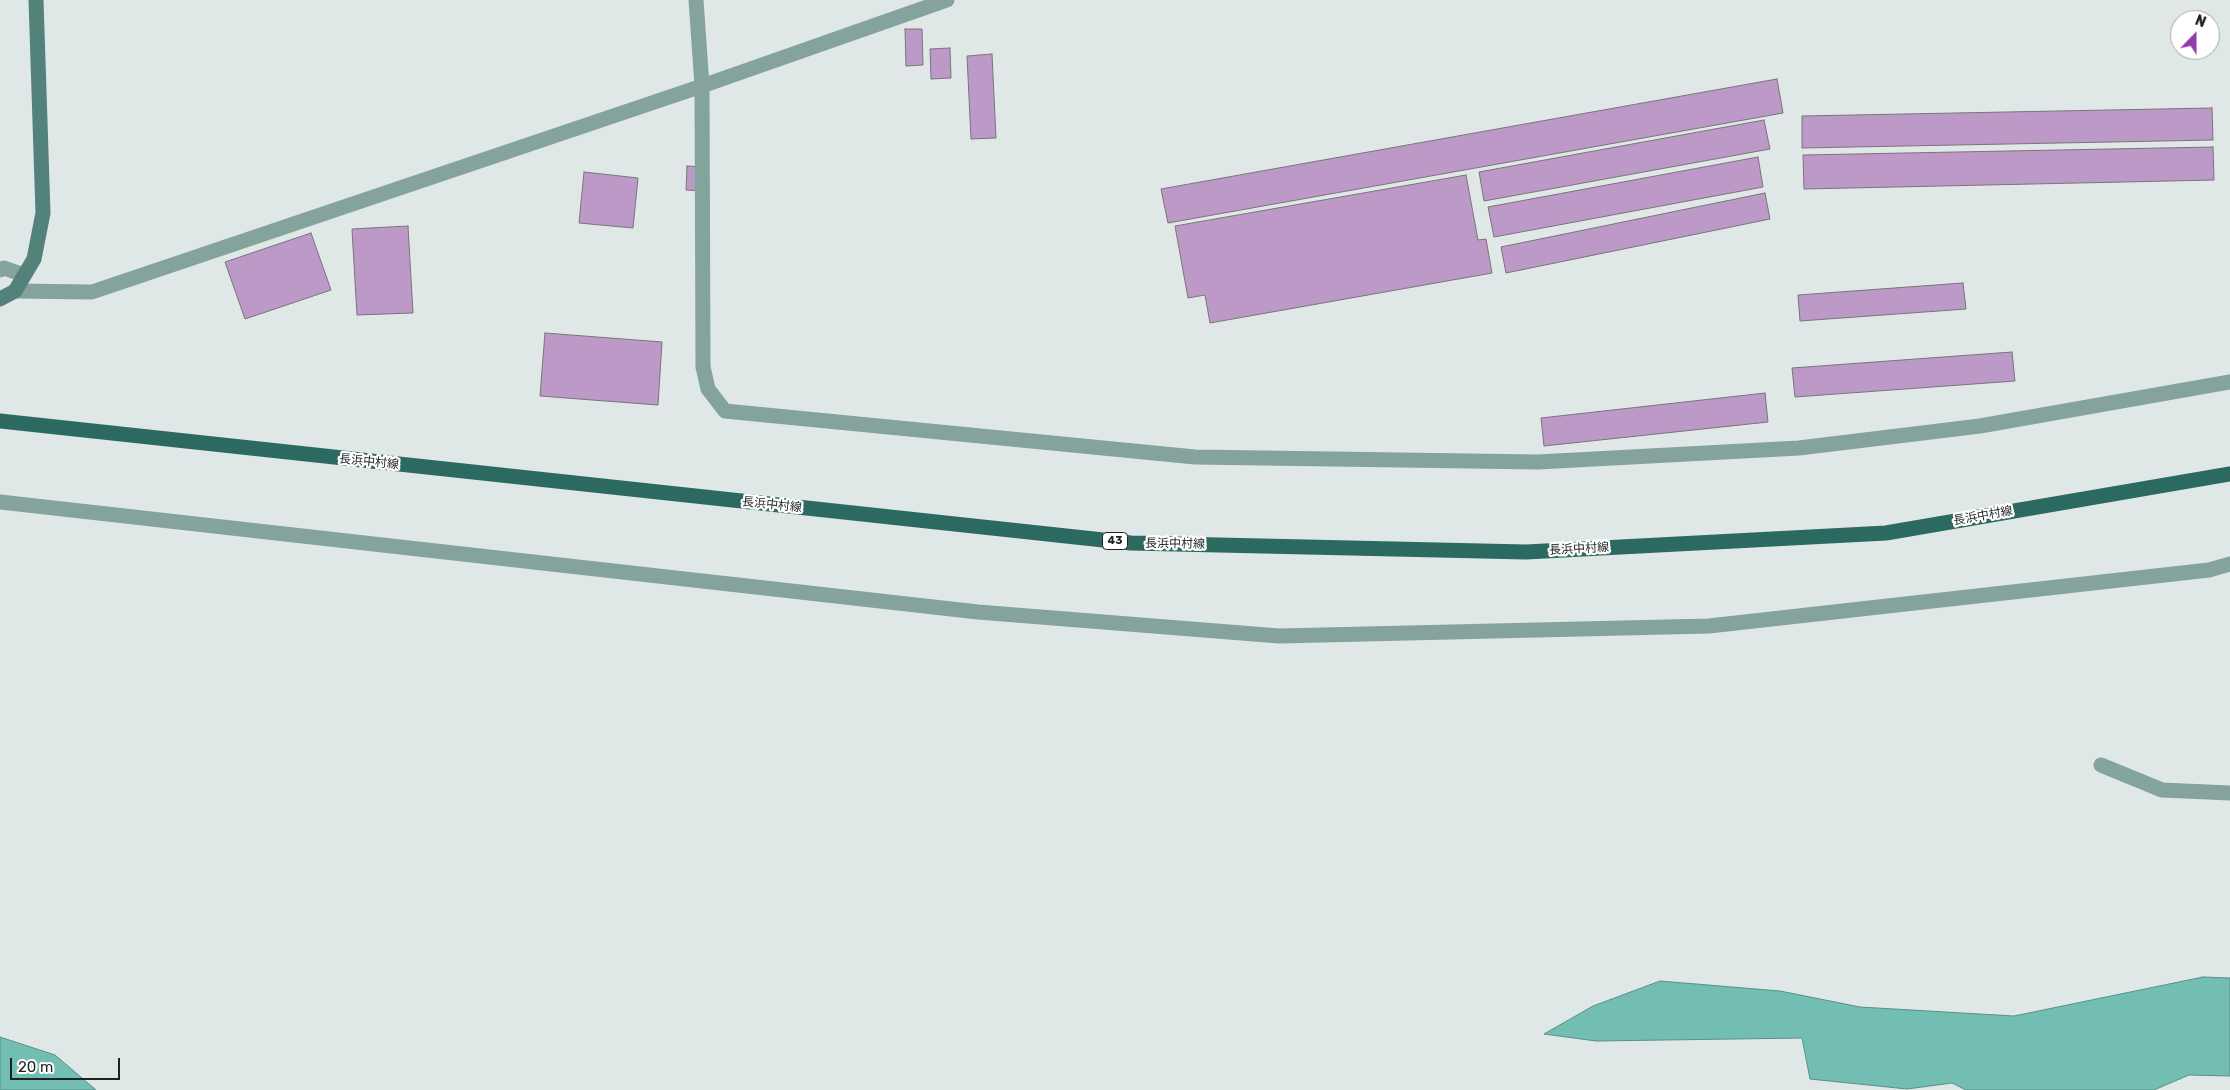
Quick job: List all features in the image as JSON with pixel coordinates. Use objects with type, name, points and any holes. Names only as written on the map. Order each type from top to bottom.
[{"type":"main road","name":"長浜中村線","points":[[0,421],[1111,541],[1526,552],[1886,532],[2230,474]]},
{"type":"street","points":[[15,291],[34,259],[43,213],[36,0]]},
{"type":"street","points":[[696,0],[702,86],[703,367],[708,389],[725,411],[1195,457],[1538,462],[1799,448],[1980,426],[2230,382]]},
{"type":"street","points":[[0,299],[15,291],[92,292],[702,86],[947,0]]},
{"type":"street","points":[[0,270],[4,268],[24,275]]},
{"type":"street","points":[[0,502],[978,612],[1279,636],[1710,626],[2209,570],[2230,564]]},
{"type":"street","points":[[2101,765],[2162,790],[2230,794]]},
{"type":"shaded area","points":[[2203,977],[2230,978],[2230,1076],[2189,1075],[2154,1090],[1966,1090],[1952,1083],[1907,1089],[1810,1079],[1802,1038],[1596,1041],[1544,1034],[1593,1006],[1660,981],[1780,991],[1860,1007],[2014,1016]]},
{"type":"shaded area","points":[[0,1037],[55,1055],[96,1090],[0,1090]]},
{"type":"building","points":[[905,29],[922,29],[923,65],[906,66]]},
{"type":"building","points":[[950,48],[951,78],[931,79],[930,49]]},
{"type":"building","points":[[992,54],[996,138],[971,139],[967,56]]},
{"type":"building","points":[[1777,79],[1783,113],[1168,223],[1161,189]]},
{"type":"building","points":[[2212,108],[2213,140],[1802,148],[1802,116]]},
{"type":"building","points":[[1764,120],[1770,149],[1484,201],[1479,172]]},
{"type":"building","points":[[2213,147],[2214,180],[1804,189],[1803,155]]},
{"type":"building","points":[[1758,157],[1763,187],[1494,237],[1488,207]]},
{"type":"building","points":[[687,166],[704,167],[703,191],[686,190]]},
{"type":"building","points":[[584,172],[638,178],[633,228],[579,223]]},
{"type":"building","points":[[1466,175],[1478,240],[1486,239],[1492,273],[1210,323],[1205,295],[1188,298],[1175,226]]},
{"type":"building","points":[[1765,193],[1770,219],[1506,273],[1501,247]]},
{"type":"building","points":[[408,226],[413,313],[357,315],[352,229]]},
{"type":"building","points":[[311,233],[331,290],[245,319],[225,262]]},
{"type":"building","points":[[1963,283],[1966,309],[1800,321],[1798,295]]},
{"type":"building","points":[[545,333],[662,342],[658,405],[540,396]]},
{"type":"building","points":[[2012,352],[2015,381],[1795,397],[1792,368]]},
{"type":"building","points":[[1765,393],[1768,422],[1544,446],[1541,418]]}]
